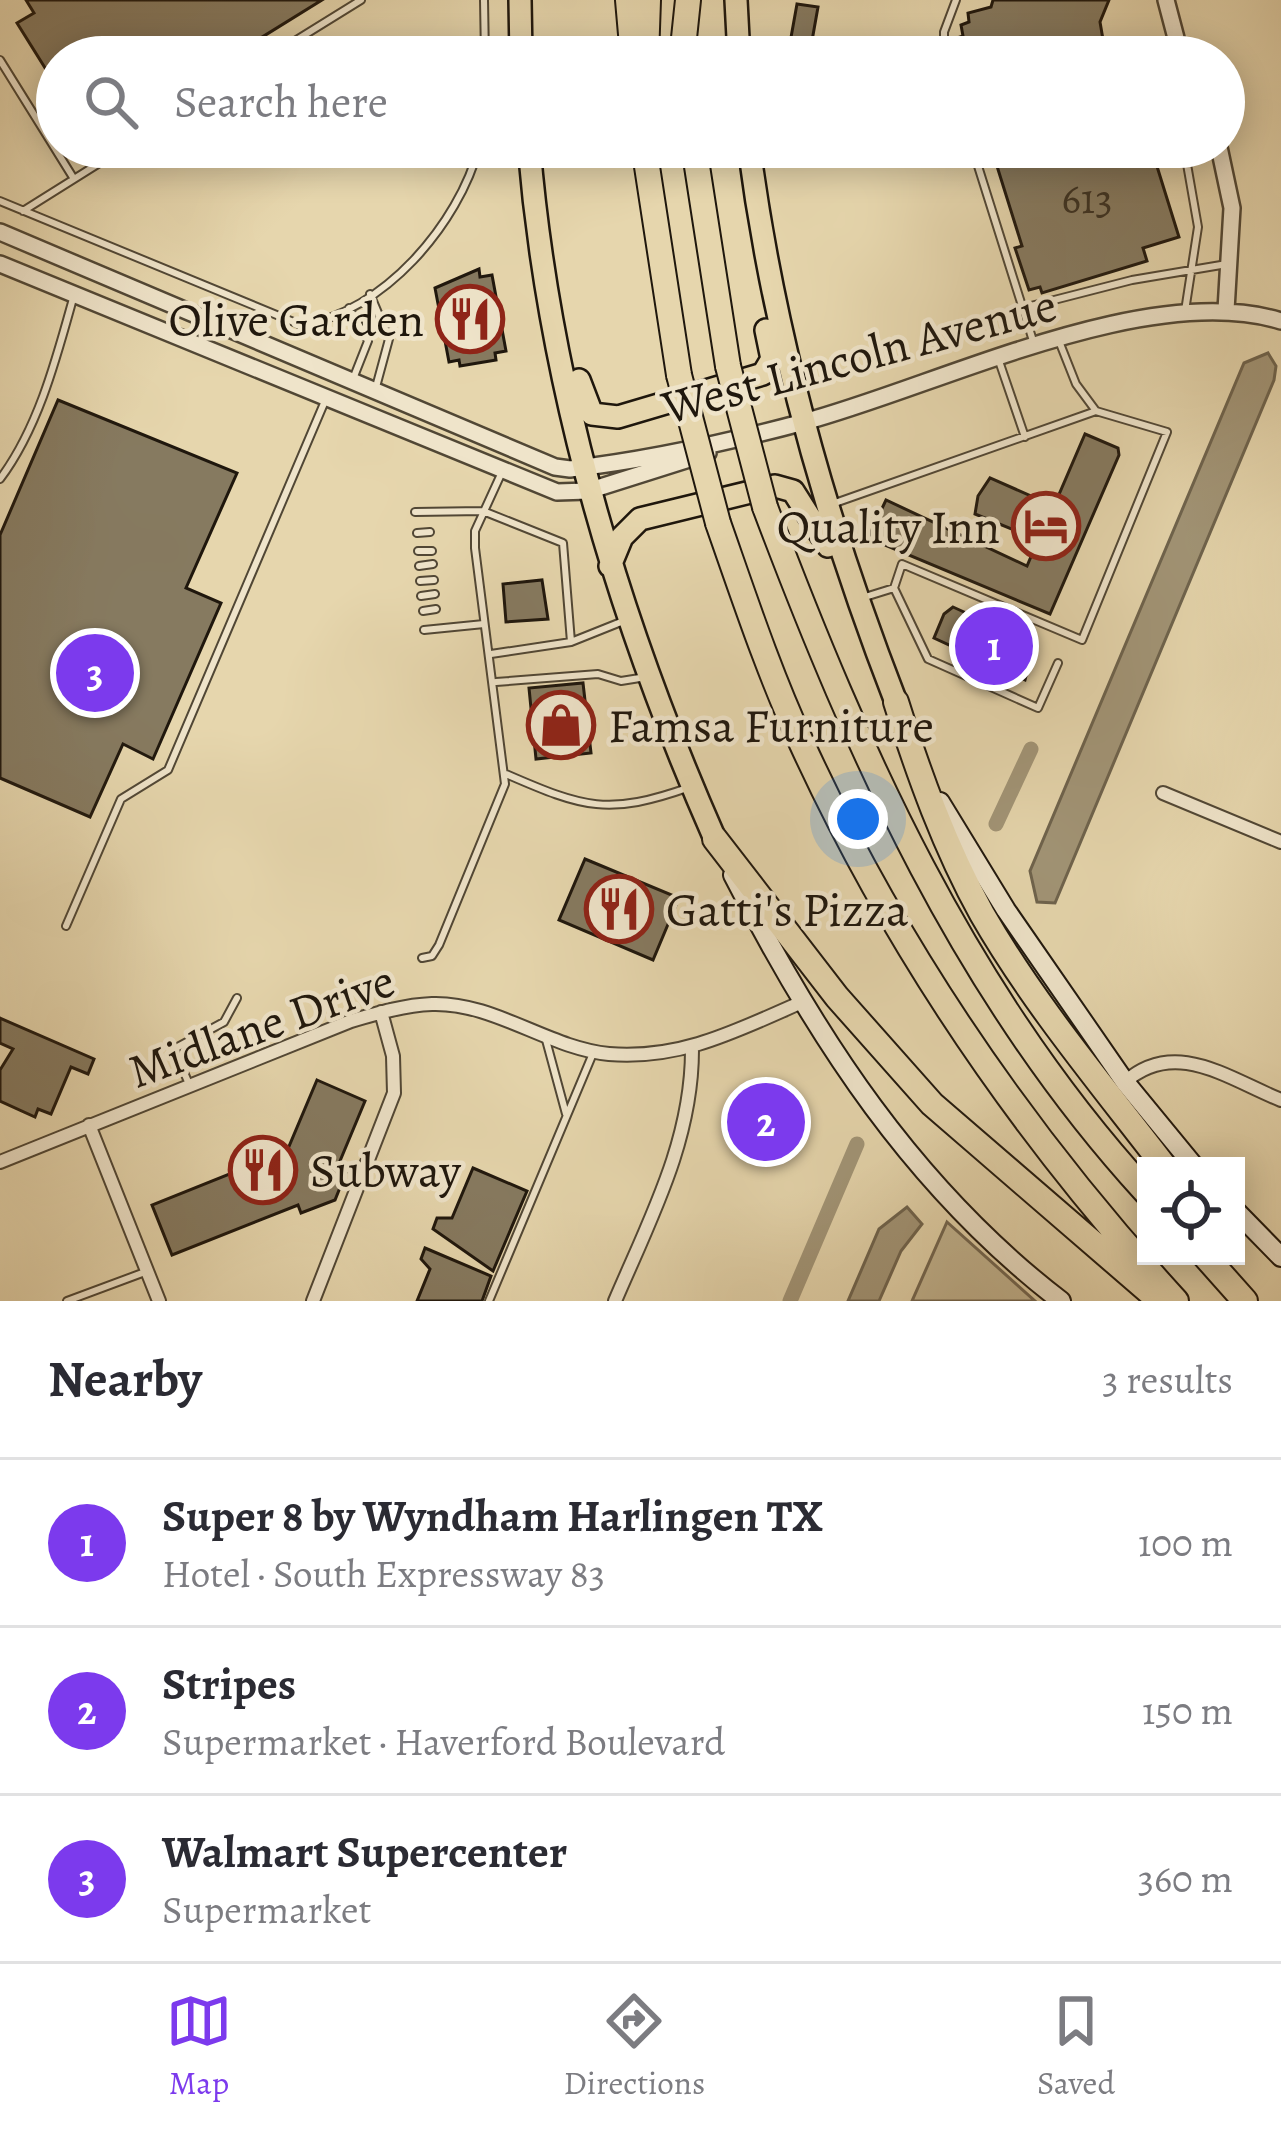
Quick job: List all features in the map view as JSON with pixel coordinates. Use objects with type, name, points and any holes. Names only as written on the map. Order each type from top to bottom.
[{"type":"highway","points":[[628,0],[631,36]]},
{"type":"highway","points":[[647,36],[648,0]]},
{"type":"highway","points":[[682,36],[683,0]]},
{"type":"highway","points":[[647,168],[679,375],[718,523],[800,740],[883,902],[1034,1135],[1176,1301]]},
{"type":"highway","points":[[697,168],[728,366],[765,507],[832,685],[925,878],[1042,1063],[1137,1181]]},
{"type":"highway","points":[[896,702],[924,791],[982,914],[1067,1039],[1158,1157]]},
{"type":"highway","points":[[715,839],[837,997],[932,1104],[1161,1301]]},
{"type":"highway","points":[[1221,1268],[1245,1301]]},
{"type":"main road","points":[[520,0],[521,36]]},
{"type":"main road","points":[[736,0],[738,36]]},
{"type":"main road","points":[[532,168],[542,251],[588,491],[627,619],[715,839],[802,1002],[890,1135],[953,1207],[1061,1301]]},
{"type":"main road","points":[[751,168],[757,215],[802,422],[845,572],[943,809],[1124,1082],[1186,1157]]},
{"type":"main road","points":[[542,251],[557,263],[585,404],[595,417],[618,417],[763,374],[768,368],[771,348],[753,257],[757,215]]},
{"type":"main road","points":[[610,566],[622,537],[640,519],[775,486],[793,491],[807,507],[845,572]]},
{"type":"main road","points":[[1245,1220],[1275,1252],[1281,1267]]},
{"type":"street","points":[[1166,0],[1175,36]]},
{"type":"street","points":[[1223,168],[1232,208],[1226,310]]},
{"type":"street","name":"West Lincoln Avenue","points":[[0,232],[555,467],[582,467],[802,422],[1059,341],[1185,311],[1226,310],[1281,321]]},
{"type":"street","points":[[0,264],[557,492],[588,491],[802,422]]},
{"type":"street","points":[[1163,793],[1281,842]]},
{"type":"street","points":[[615,1301],[679,1149],[689,1112],[692,1050],[802,1002]]},
{"type":"street","name":"Midlane Drive","points":[[0,1162],[381,1012],[435,1004],[459,1006],[594,1051],[692,1050]]},
{"type":"street","points":[[313,1301],[394,1093],[393,1056],[381,1012]]},
{"type":"street","points":[[1124,1082],[1152,1061],[1178,1060],[1281,1100]]},
{"type":"street","points":[[89,1125],[159,1301]]},
{"type":"lane","points":[[332,0],[340,13]]},
{"type":"lane","points":[[303,36],[361,0]]},
{"type":"lane","points":[[484,0],[485,36]]},
{"type":"lane","points":[[944,36],[956,0]]},
{"type":"lane","points":[[0,60],[36,118]]},
{"type":"lane","points":[[67,168],[74,179]]},
{"type":"lane","points":[[23,211],[92,168]]},
{"type":"lane","points":[[0,201],[289,323],[315,323],[370,294],[443,224],[468,168]]},
{"type":"lane","points":[[979,168],[1036,349]]},
{"type":"lane","points":[[1185,311],[1197,203],[1189,168]]},
{"type":"lane","points":[[1023,308],[1231,263]]},
{"type":"lane","points":[[370,294],[389,338],[374,390]]},
{"type":"lane","points":[[0,479],[24,440],[62,341],[74,295]]},
{"type":"lane","points":[[349,308],[368,341],[352,381]]},
{"type":"lane","points":[[1059,341],[1076,384],[1096,411]]},
{"type":"lane","points":[[999,361],[1025,436]]},
{"type":"lane","points":[[66,926],[121,799],[168,770],[326,397]]},
{"type":"lane","points":[[826,506],[1096,411],[1167,432],[1082,640],[902,564],[894,588],[928,659],[1038,709],[1058,662]]},
{"type":"lane","points":[[422,958],[432,956],[439,945],[500,806],[506,774],[476,562],[476,531],[502,472]]},
{"type":"lane","points":[[415,512],[483,512],[563,543],[572,642]]},
{"type":"lane","points":[[462,531],[476,531]]},
{"type":"lane","points":[[417,533],[430,532]]},
{"type":"lane","points":[[464,549],[476,548]]},
{"type":"lane","points":[[418,551],[431,551]]},
{"type":"lane","points":[[465,563],[476,562]]},
{"type":"lane","points":[[419,566],[433,564]]},
{"type":"lane","points":[[466,578],[478,577]]},
{"type":"lane","points":[[420,581],[434,580]]},
{"type":"lane","points":[[856,600],[894,588]]},
{"type":"lane","points":[[467,592],[479,590]]},
{"type":"lane","points":[[421,596],[435,594]]},
{"type":"lane","points":[[468,606],[481,605]]},
{"type":"lane","points":[[423,610],[436,609]]},
{"type":"lane","points":[[491,654],[572,642],[627,619]]},
{"type":"lane","points":[[424,630],[484,624]]},
{"type":"lane","points":[[496,682],[598,674],[634,681],[648,676]]},
{"type":"lane","points":[[506,774],[570,802],[610,809],[692,786]]},
{"type":"lane","points":[[190,1086],[174,1049],[224,1022],[236,998]]},
{"type":"lane","points":[[545,1037],[566,1120]]},
{"type":"lane","points":[[489,1301],[594,1051]]},
{"type":"lane","points":[[68,1301],[145,1272]]},
{"type":"shaded area","points":[[1268,353],[1276,366],[1274,380],[1055,903],[1037,902],[1030,871],[1244,363]]},
{"type":"shaded area","points":[[907,1207],[922,1224],[901,1251],[879,1301],[848,1301],[879,1229]]},
{"type":"shaded area","points":[[947,1222],[1035,1301],[912,1301]]},
{"type":"building","points":[[26,0],[322,0],[264,36],[36,36],[36,53],[17,23],[34,13]]},
{"type":"building","points":[[993,0],[1109,0],[1100,22],[1102,36],[963,36],[961,25],[969,22],[968,13],[991,7]]},
{"type":"building","points":[[797,4],[818,7],[813,36],[791,36]]},
{"type":"building","points":[[998,168],[1157,168],[1179,237],[1143,248],[1147,261],[1042,293],[1040,287],[1029,290],[1015,248],[1022,246]]},
{"type":"building","name":"Olive Garden","points":[[479,269],[480,277],[492,275],[506,351],[495,353],[496,360],[460,366],[459,360],[449,362],[435,288]]},
{"type":"building","points":[[58,400],[237,473],[186,588],[221,603],[153,759],[123,744],[90,817],[0,778],[0,535]]},
{"type":"building","name":"Quality Inn","points":[[1085,434],[1118,448],[1119,455],[1050,614],[868,538],[886,500],[1027,566],[1038,540],[975,514],[978,496],[990,478],[1054,506]]},
{"type":"building","points":[[542,580],[548,619],[506,622],[503,584]]},
{"type":"building","points":[[953,607],[1034,644],[1025,680],[934,638],[944,614]]},
{"type":"building","name":"Famsa Furniture","points":[[583,683],[591,753],[536,759],[529,688]]},
{"type":"building","name":"Gatti's Pizza","points":[[585,859],[679,898],[653,960],[559,920]]},
{"type":"building","points":[[0,1018],[94,1059],[88,1074],[71,1067],[51,1114],[38,1109],[35,1117],[0,1101],[0,1070],[13,1049],[0,1043]]},
{"type":"building","points":[[317,1080],[365,1101],[340,1161],[349,1165],[335,1200],[301,1213],[298,1205],[172,1255],[152,1205],[287,1151]]},
{"type":"building","points":[[758,1096],[791,1114],[779,1145],[741,1130]]},
{"type":"building","points":[[473,1168],[527,1191],[493,1271],[433,1229],[437,1218],[452,1218]]},
{"type":"building","points":[[425,1248],[491,1276],[482,1301],[417,1301],[430,1269],[421,1259]]},
{"type":"waterway","points":[[996,824],[1031,749]]},
{"type":"waterway","points":[[790,1301],[857,1144]]},
{"type":"place","name":"Olive Garden","points":[[470,319]]},
{"type":"place","name":"Quality Inn","points":[[1046,526]]},
{"type":"place","name":"Super 8 by Wyndham Harlingen TX","points":[[994,646]]},
{"type":"place","name":"Walmart Supercenter","points":[[95,673]]},
{"type":"place","name":"Famsa Furniture","points":[[561,725]]},
{"type":"place","name":"Gatti's Pizza","points":[[619,909]]},
{"type":"place","name":"Stripes","points":[[766,1122]]},
{"type":"place","name":"Subway","points":[[263,1170]]}]
